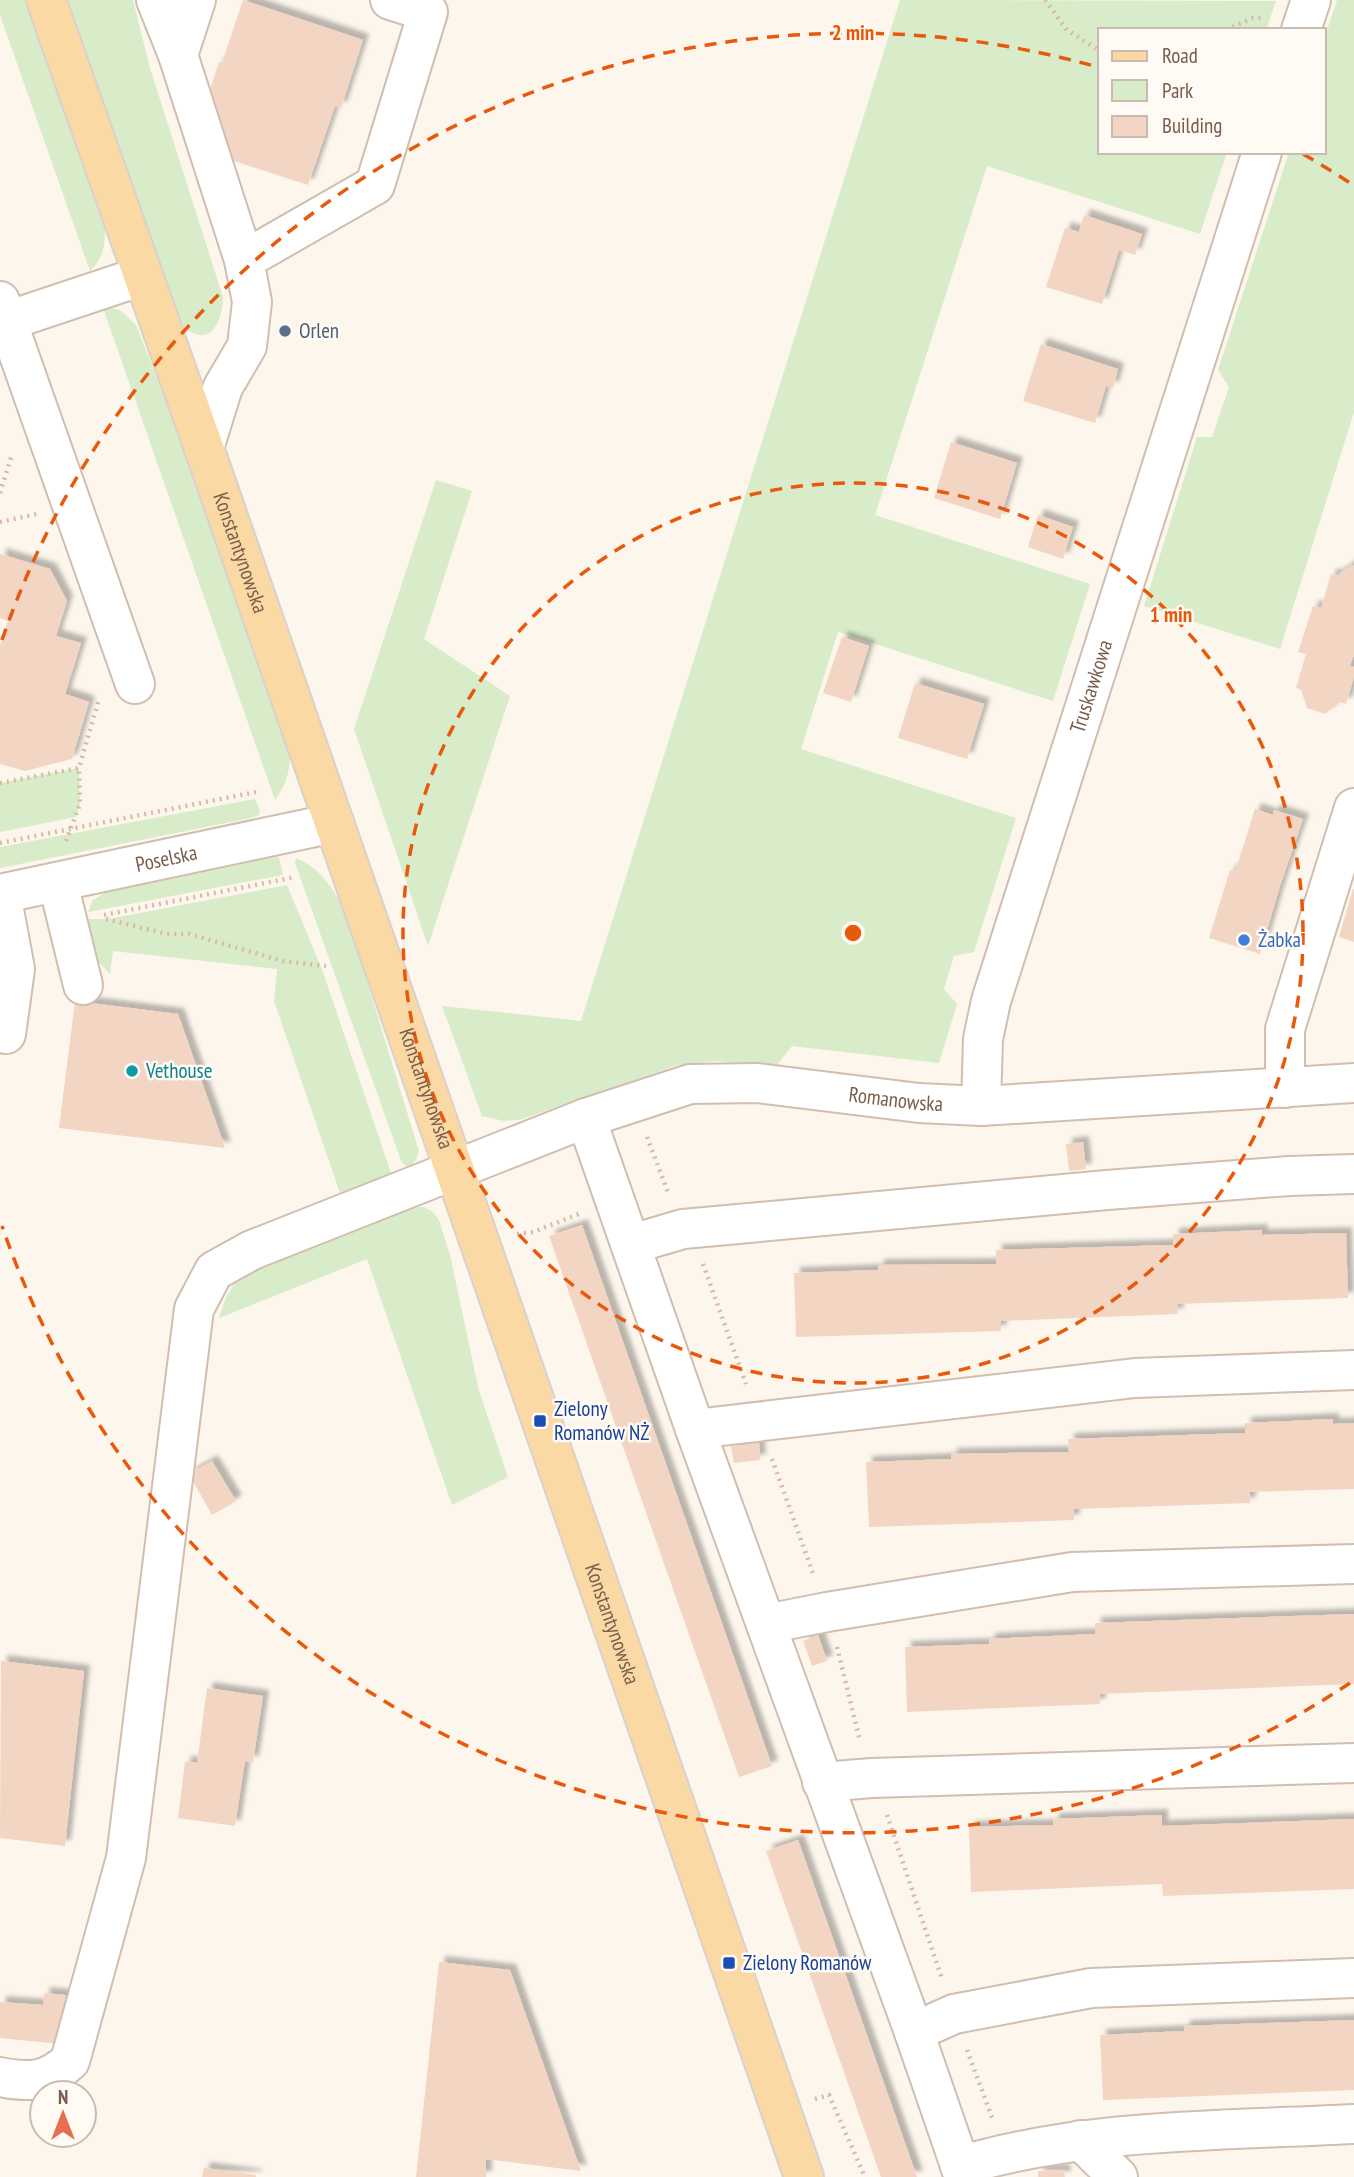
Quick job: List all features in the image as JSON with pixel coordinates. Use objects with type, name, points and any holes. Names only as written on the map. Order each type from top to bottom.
[{"type":"main road","name":"Konstantynowska","points":[[46,0],[804,2177]]},
{"type":"street","points":[[156,0],[178,55],[244,260],[252,302],[247,346],[223,387],[204,448]]},
{"type":"street","points":[[178,55],[196,0]]},
{"type":"street","points":[[244,260],[376,185],[428,12],[390,0]]},
{"type":"street","points":[[1302,28],[1311,0]]},
{"type":"street","name":"Truskawkowa","points":[[981,1106],[983,1040],[991,1001],[1261,154]]},
{"type":"street","points":[[118,688],[4,311],[142,276]]},
{"type":"street","points":[[1285,1088],[1285,1029],[1354,808]]},
{"type":"street","name":"Poselska","points":[[0,894],[60,865],[334,823]]},
{"type":"street","points":[[60,865],[77,920],[83,985]]},
{"type":"street","points":[[0,894],[15,969],[6,1034]]},
{"type":"street","name":"Romanowska","points":[[0,2077],[20,2081],[41,2079],[58,2073],[70,2061],[126,1858],[194,1309],[214,1271],[252,1250],[453,1170],[586,1118],[690,1084],[757,1083],[919,1103],[981,1106],[1354,1083]]},
{"type":"street","points":[[586,1118],[962,2172],[1005,2153],[1108,2136],[1354,2124]]},
{"type":"street","points":[[632,1244],[683,1229],[1107,1190],[1289,1176],[1354,1174]]},
{"type":"street","points":[[695,1429],[1135,1377],[1354,1370]]},
{"type":"street","points":[[766,1624],[1072,1572],[1354,1564]]},
{"type":"street","points":[[822,1782],[872,1778],[1354,1763]]},
{"type":"street","points":[[914,2032],[954,2014],[1091,1988],[1354,1978]]},
{"type":"street","points":[[1080,2140],[1118,2177]]},
{"type":"path","points":[[1045,0],[1068,30],[1098,50]]},
{"type":"path","points":[[0,522],[39,514]]},
{"type":"path","points":[[60,865],[80,804],[79,768],[118,688]]},
{"type":"path","points":[[0,783],[79,768]]},
{"type":"path","points":[[0,843],[261,791]]},
{"type":"path","points":[[77,920],[295,877]]},
{"type":"path","points":[[77,920],[108,919],[167,934],[189,934],[283,961],[326,965]]},
{"type":"path","points":[[506,1235],[533,1232],[616,1200]]},
{"type":"path","points":[[826,2096],[829,2095],[865,2177]]},
{"type":"green space","points":[[0,0],[27,0],[105,219],[102,253],[90,271],[0,15]]},
{"type":"green space","points":[[68,0],[133,0],[150,68],[223,297],[217,325],[206,334],[199,335],[180,324]]},
{"type":"green space","points":[[900,0],[1276,1],[1267,28],[1098,28],[1098,154],[1226,154],[1200,234],[987,166],[875,515],[1090,584],[1053,701],[838,632],[801,749],[1016,818],[974,952],[954,956],[944,989],[957,1004],[939,1063],[792,1046],[776,1066],[717,1061],[678,1065],[519,1120],[504,1121],[482,1116],[442,1006],[581,1021]]},
{"type":"green space","points":[[1337,0],[1354,0],[1354,412],[1280,649],[1144,606],[1197,437],[1212,437],[1229,387],[1218,370],[1288,154],[1326,154],[1326,33]]},
{"type":"green space","points":[[102,305],[121,311],[136,325],[164,396],[290,758],[286,780],[275,800]]},
{"type":"green space","points":[[436,480],[472,491],[424,639],[510,696],[428,946],[354,729]]},
{"type":"green space","points":[[79,768],[80,804],[76,817],[0,832],[0,783]]},
{"type":"green space","points":[[255,799],[260,810],[259,815],[251,818],[0,868],[0,847]]},
{"type":"green space","points":[[279,857],[283,875],[88,912],[93,900],[113,888],[250,860]]},
{"type":"green space","points":[[296,858],[319,873],[345,910],[419,1151],[416,1160],[409,1167],[402,1163],[295,863]]},
{"type":"green space","points":[[287,885],[323,972],[391,1173],[340,1193],[274,1001],[277,969],[113,951],[110,974],[96,959],[87,919],[108,919]]},
{"type":"green space","points":[[417,1207],[433,1212],[439,1220],[450,1255],[479,1391],[508,1477],[452,1505],[367,1259],[219,1318],[232,1286],[248,1272],[404,1208],[406,1211]]},
{"type":"building","points":[[243,0],[363,40],[341,108],[335,106],[308,185],[191,147]]},
{"type":"building","points":[[1084,215],[1142,234],[1135,255],[1119,250],[1102,304],[1046,287],[1065,228],[1079,232]]},
{"type":"building","points":[[1041,344],[1118,369],[1113,388],[1106,386],[1095,423],[1023,401]]},
{"type":"building","points":[[951,442],[1017,463],[1000,519],[934,498]]},
{"type":"building","points":[[1038,515],[1073,527],[1063,559],[1028,547]]},
{"type":"building","points":[[0,554],[50,569],[67,601],[56,636],[81,643],[65,694],[89,702],[72,759],[25,771],[0,764],[0,645],[8,621],[0,618]]},
{"type":"building","points":[[1352,565],[1354,654],[1350,666],[1354,667],[1354,677],[1346,704],[1340,702],[1325,714],[1307,708],[1301,690],[1296,688],[1306,654],[1298,652],[1313,606],[1321,608],[1331,574],[1336,576]]},
{"type":"building","points":[[842,637],[869,646],[851,702],[823,693]]},
{"type":"building","points":[[915,683],[984,704],[967,759],[898,738]]},
{"type":"building","points":[[1255,809],[1273,815],[1274,810],[1303,819],[1260,954],[1209,938],[1230,870],[1235,872]]},
{"type":"building","points":[[1354,889],[1354,942],[1339,937]]},
{"type":"building","name":"Vethouse","points":[[75,1001],[178,1014],[225,1148],[59,1128]]},
{"type":"building","points":[[1083,1142],[1086,1169],[1069,1171],[1066,1144]]},
{"type":"building","points":[[582,1225],[772,1766],[739,1777],[549,1236]]},
{"type":"building","points":[[1262,1230],[1262,1235],[1346,1233],[1348,1298],[1177,1304],[1178,1314],[1001,1321],[1001,1331],[796,1337],[794,1273],[878,1270],[878,1265],[996,1264],[996,1250],[1173,1245],[1173,1234]]},
{"type":"building","points":[[1333,1419],[1333,1424],[1354,1423],[1354,1489],[1250,1492],[1250,1503],[1074,1509],[1074,1520],[869,1527],[866,1462],[951,1459],[951,1454],[1069,1452],[1068,1439],[1245,1433],[1245,1423]]},
{"type":"building","points":[[759,1443],[760,1460],[734,1463],[731,1446]]},
{"type":"building","points":[[212,1461],[236,1501],[212,1515],[189,1474]]},
{"type":"building","points":[[1354,1614],[1354,1684],[1100,1694],[1100,1704],[907,1712],[905,1647],[989,1644],[989,1639],[1095,1634],[1095,1623]]},
{"type":"building","points":[[818,1635],[827,1661],[812,1666],[803,1641]]},
{"type":"building","points":[[1,1661],[84,1671],[65,1846],[0,1838]]},
{"type":"building","points":[[207,1688],[263,1696],[253,1762],[245,1761],[235,1826],[178,1818],[185,1762],[197,1763]]},
{"type":"building","points":[[1162,1815],[1162,1826],[1354,1819],[1354,1889],[1163,1896],[1162,1884],[971,1892],[969,1827],[1053,1825],[1053,1819]]},
{"type":"building","points":[[798,1840],[917,2177],[881,2177],[766,1851]]},
{"type":"building","points":[[439,1962],[510,1970],[581,2171],[486,2159],[486,2177],[416,2177]]},
{"type":"building","points":[[44,1993],[74,1996],[70,2045],[0,2038],[0,2002],[43,2005]]},
{"type":"building","points":[[1354,2020],[1354,2090],[1103,2100],[1100,2035],[1184,2031],[1184,2026]]},
{"type":"building","points":[[204,2168],[256,2175],[256,2177],[202,2177]]},
{"type":"building","points":[[1064,2170],[1065,2177],[1038,2177],[1038,2171]]},
{"type":"place","name":"Orlen","points":[[285,331]]},
{"type":"place","name":"Żabka","points":[[1244,940]]},
{"type":"place","name":"Vethouse","points":[[132,1071]]},
{"type":"place","name":"Zielony Romanów NŻ","points":[[540,1421]]},
{"type":"place","name":"Zielony Romanów","points":[[729,1963]]}]
